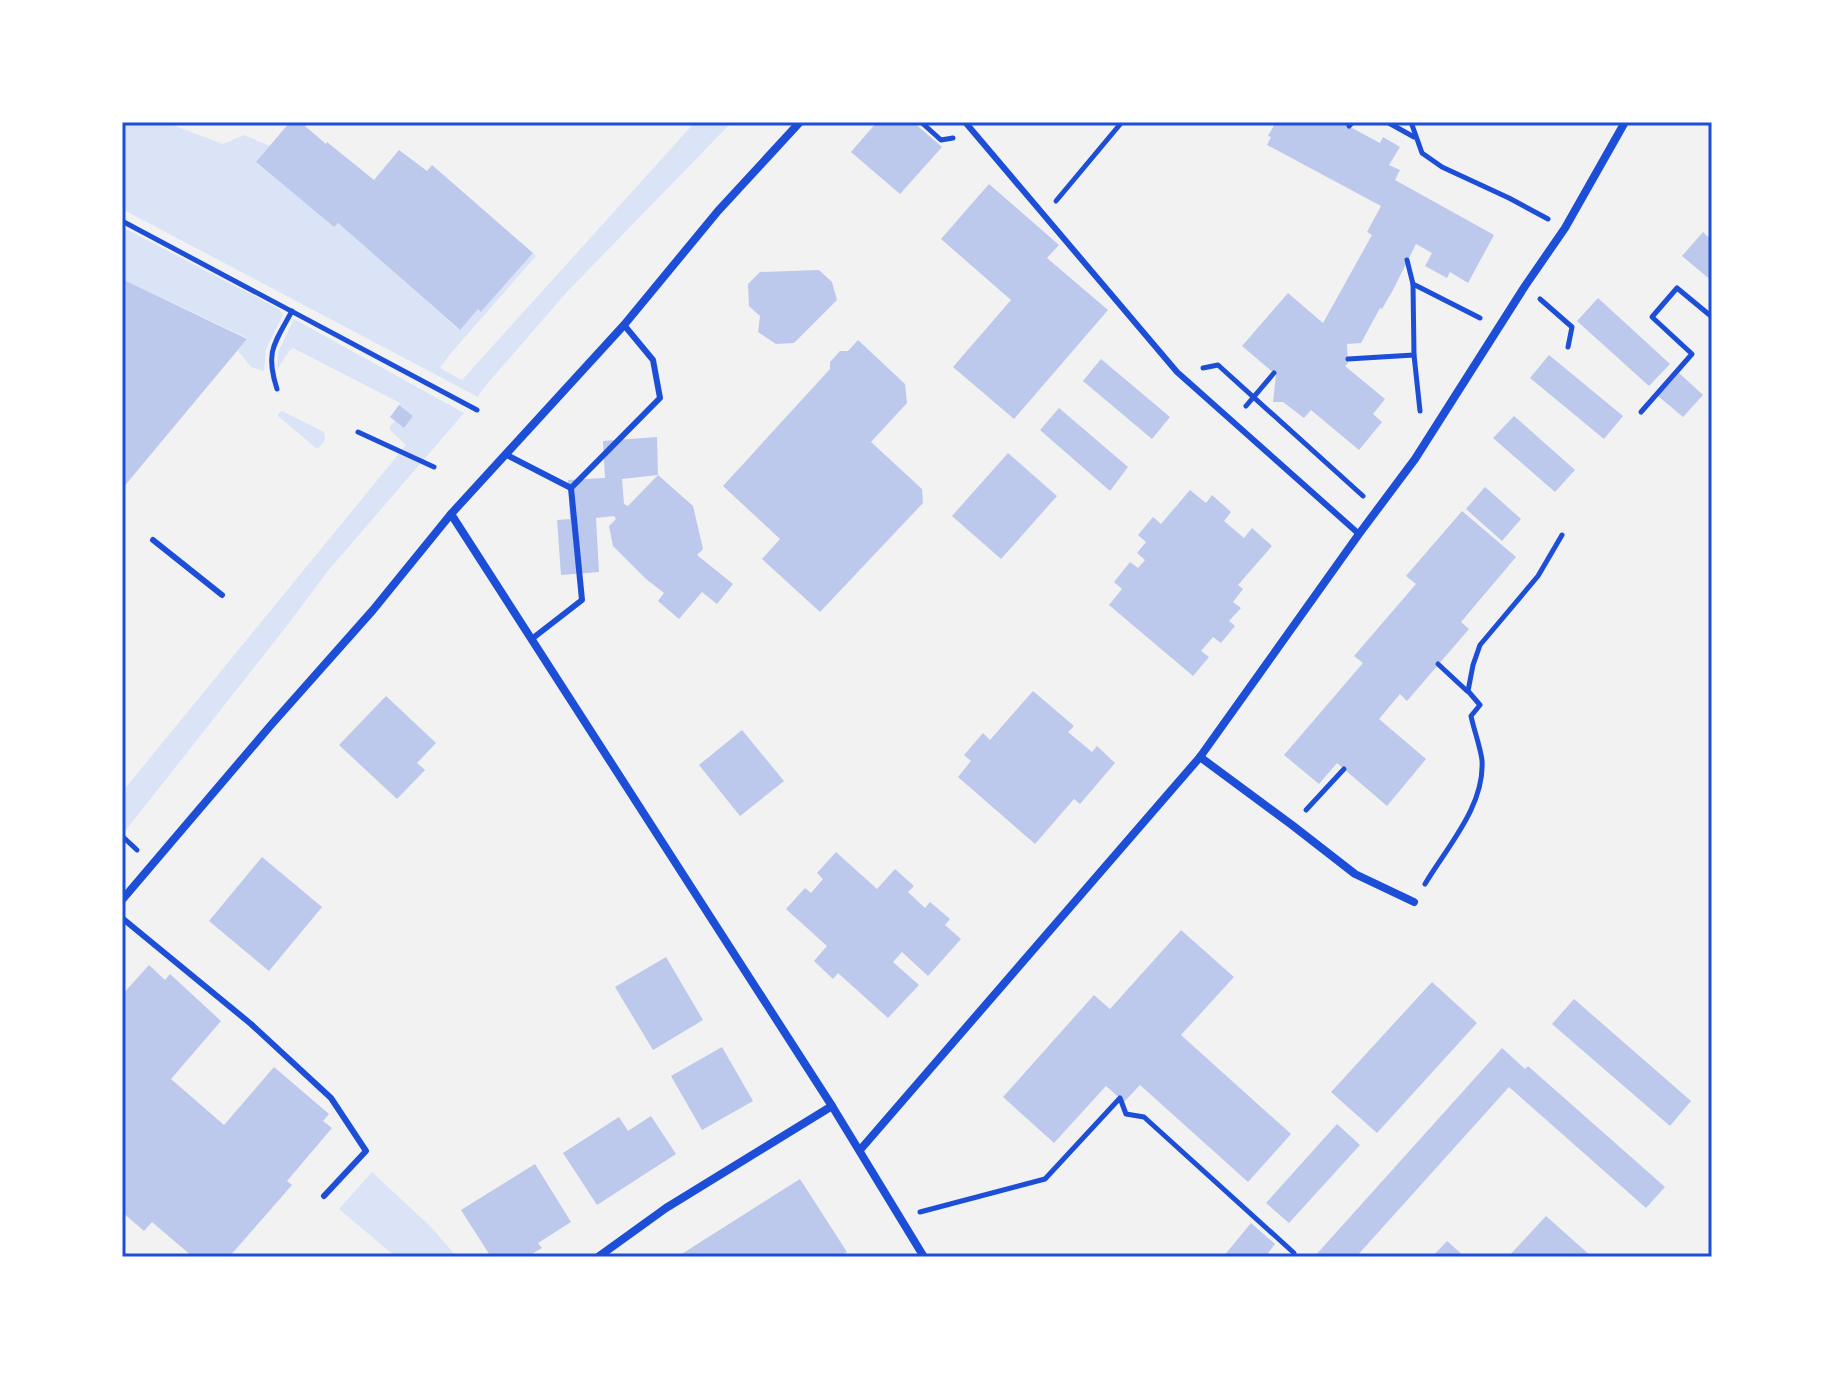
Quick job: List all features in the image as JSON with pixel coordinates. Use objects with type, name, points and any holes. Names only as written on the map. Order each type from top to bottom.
[{"type":"street","points":[[122,900],[373,610],[451,514],[624,325],[718,211],[800,122]]},
{"type":"street","points":[[860,1150],[1200,757],[1434,430],[1565,228],[1625,122]]},
{"type":"street","points":[[451,514],[832,1106],[924,1257]]},
{"type":"street","points":[[1200,757],[1355,874],[1414,902]]},
{"type":"street","points":[[598,1257],[666,1208],[832,1106]]},
{"type":"lane","points":[[965,122],[1177,372],[1359,534]]},
{"type":"lane","points":[[571,488],[660,398],[653,360],[624,325]]},
{"type":"lane","points":[[505,454],[571,488]]},
{"type":"lane","points":[[533,638],[582,600],[571,488]]},
{"type":"lane","points":[[153,540],[222,595]]},
{"type":"lane","points":[[122,918],[251,1024],[331,1098],[366,1151],[324,1196]]},
{"type":"path","points":[[1045,214],[1122,122]]},
{"type":"path","points":[[1387,122],[1415,138]]},
{"type":"path","points":[[1411,122],[1422,153],[1442,167],[1565,228]]},
{"type":"path","points":[[122,221],[477,410]]},
{"type":"path","points":[[1407,260],[1413,284],[1414,355],[1421,417],[1434,430]]},
{"type":"path","points":[[1413,284],[1499,328]]},
{"type":"path","points":[[1525,286],[1572,327],[1568,347]]},
{"type":"path","points":[[1641,412],[1692,354],[1652,317],[1677,288],[1712,317]]},
{"type":"path","points":[[277,389],[270,353],[292,311]]},
{"type":"path","points":[[1348,359],[1414,355]]},
{"type":"path","points":[[1177,372],[1218,365],[1378,510]]},
{"type":"path","points":[[1233,422],[1274,373]]},
{"type":"path","points":[[358,432],[434,467]]},
{"type":"path","points":[[1468,691],[1480,645],[1538,576],[1562,535]]},
{"type":"path","points":[[1414,902],[1459,832],[1480,784],[1482,759],[1471,716],[1480,705],[1438,664]]},
{"type":"path","points":[[1292,825],[1344,769]]},
{"type":"path","points":[[900,1217],[1045,1179],[1120,1098],[1126,1114],[1144,1117],[1294,1253]]},
{"type":"shaded area","points":[[122,122],[165,122],[223,144],[244,135],[270,146],[257,163],[334,227],[338,223],[459,330],[478,309],[482,311],[533,253],[536,256],[440,368],[462,380],[695,122],[732,122],[565,294],[478,397],[122,209]]},
{"type":"shaded area","points":[[122,227],[279,309],[283,315],[266,349],[264,371],[251,367],[238,351],[247,338],[122,279]]},
{"type":"shaded area","points":[[294,319],[464,413],[327,572],[126,830],[122,826],[122,792],[406,445],[390,430],[395,421],[404,427],[413,416],[400,403],[293,348],[277,370],[278,352]]},
{"type":"shaded area","points":[[282,411],[324,432],[325,440],[319,448],[278,416]]},
{"type":"shaded area","points":[[372,1172],[431,1227],[457,1257],[396,1257],[339,1209]]},
{"type":"building","points":[[290,122],[308,122],[305,126],[374,180],[399,150],[427,171],[432,165],[533,253],[481,312],[478,309],[460,330],[338,223],[334,227],[256,162]]},
{"type":"building","points":[[877,122],[913,122],[942,147],[900,194],[851,152]]},
{"type":"building","points":[[1276,122],[1341,122],[1380,143],[1383,137],[1400,147],[1389,165],[1400,170],[1395,180],[1494,235],[1468,283],[1450,272],[1447,278],[1425,266],[1432,253],[1416,244],[1361,343],[1347,344],[1348,363],[1345,366],[1385,399],[1373,414],[1382,422],[1359,450],[1311,410],[1304,418],[1283,402],[1273,402],[1276,375],[1242,346],[1288,293],[1323,323],[1372,235],[1367,232],[1381,206],[1267,145]]},
{"type":"building","points":[[989,184],[1059,245],[1047,258],[1108,310],[1014,419],[953,367],[1011,300],[941,239]]},
{"type":"building","points":[[1703,232],[1708,237],[1712,232],[1712,281],[1682,256]]},
{"type":"building","points":[[819,270],[832,282],[837,300],[794,343],[776,344],[758,332],[760,316],[749,306],[748,284],[760,272]]},
{"type":"building","points":[[122,279],[247,339],[122,489]]},
{"type":"building","points":[[1598,298],[1670,364],[1649,386],[1577,321]]},
{"type":"building","points":[[858,340],[905,384],[907,403],[871,442],[922,489],[923,503],[820,612],[762,559],[780,539],[723,486],[830,369],[830,362],[840,351],[848,351]]},
{"type":"building","points":[[1549,355],[1623,416],[1604,439],[1530,378]]},
{"type":"building","points":[[1101,359],[1170,417],[1152,439],[1083,381]]},
{"type":"building","points":[[1679,373],[1703,395],[1683,417],[1658,396]]},
{"type":"building","points":[[399,405],[413,416],[404,428],[390,417]]},
{"type":"building","points":[[1059,408],[1128,467],[1110,491],[1040,430]]},
{"type":"building","points":[[1514,416],[1575,470],[1555,492],[1493,438]]},
{"type":"building","points":[[657,437],[658,475],[693,506],[703,549],[697,555],[733,584],[717,604],[702,592],[679,619],[658,601],[664,593],[613,546],[609,526],[616,519],[614,516],[596,518],[599,572],[561,575],[557,520],[570,519],[568,480],[605,478],[603,441]],"holes":[[[658,475],[628,506],[624,504],[622,479]]]},
{"type":"building","points":[[1008,453],[1057,496],[1001,559],[952,516]]},
{"type":"building","points":[[1485,487],[1521,519],[1502,541],[1466,509]]},
{"type":"building","points":[[1190,490],[1206,503],[1212,495],[1231,512],[1224,521],[1244,538],[1252,528],[1272,546],[1238,585],[1243,589],[1233,602],[1241,608],[1229,621],[1235,626],[1221,643],[1213,637],[1201,651],[1209,657],[1193,676],[1109,605],[1122,589],[1114,582],[1130,562],[1138,568],[1145,560],[1137,553],[1146,542],[1138,535],[1153,517],[1161,524]]},
{"type":"building","points":[[1462,511],[1516,557],[1461,622],[1469,629],[1407,701],[1400,694],[1379,719],[1426,759],[1387,806],[1337,763],[1319,784],[1284,755],[1363,663],[1354,656],[1416,584],[1406,576]]},
{"type":"building","points":[[1033,691],[1074,726],[1068,732],[1092,752],[1097,746],[1115,763],[1080,804],[1074,799],[1035,844],[958,777],[971,761],[964,755],[983,733],[990,740]]},
{"type":"building","points":[[386,696],[436,743],[417,763],[425,770],[397,799],[339,745]]},
{"type":"building","points":[[742,730],[784,781],[740,816],[699,765]]},
{"type":"building","points":[[836,852],[877,889],[895,869],[914,886],[908,892],[925,908],[930,902],[950,919],[945,925],[961,939],[928,976],[902,952],[893,962],[919,985],[888,1018],[838,973],[833,979],[814,961],[827,946],[786,909],[805,888],[811,893],[823,879],[817,873]]},
{"type":"building","points":[[262,857],[322,907],[269,971],[209,921]]},
{"type":"building","points":[[1181,930],[1234,977],[1181,1035],[1291,1134],[1248,1182],[1140,1085],[1124,1102],[1106,1086],[1054,1143],[1003,1097],[1094,995],[1110,1009]]},
{"type":"building","points":[[666,957],[703,1020],[653,1050],[615,987]]},
{"type":"building","points":[[149,965],[165,980],[170,974],[221,1021],[171,1079],[224,1125],[274,1067],[329,1114],[323,1121],[332,1128],[287,1181],[292,1185],[229,1257],[193,1257],[152,1222],[144,1231],[122,1212],[122,995]]},
{"type":"building","points":[[1432,982],[1477,1023],[1377,1133],[1331,1092]]},
{"type":"building","points":[[1574,999],[1691,1101],[1670,1126],[1552,1024]]},
{"type":"building","points":[[722,1047],[753,1101],[702,1130],[671,1076]]},
{"type":"building","points":[[1502,1048],[1525,1069],[1528,1066],[1665,1187],[1646,1208],[1509,1087],[1356,1257],[1314,1257]]},
{"type":"building","points":[[651,1116],[676,1154],[597,1205],[563,1153],[619,1117],[628,1131]]},
{"type":"building","points":[[1337,1124],[1360,1145],[1289,1223],[1266,1203]]},
{"type":"building","points":[[535,1164],[571,1222],[538,1243],[542,1248],[527,1257],[491,1257],[461,1210]]},
{"type":"building","points":[[800,1179],[847,1252],[838,1257],[677,1257]]},
{"type":"building","points":[[1546,1216],[1592,1257],[1508,1257]]},
{"type":"building","points":[[1251,1223],[1275,1244],[1265,1257],[1223,1257]]},
{"type":"building","points":[[1447,1241],[1465,1257],[1432,1257]]}]
